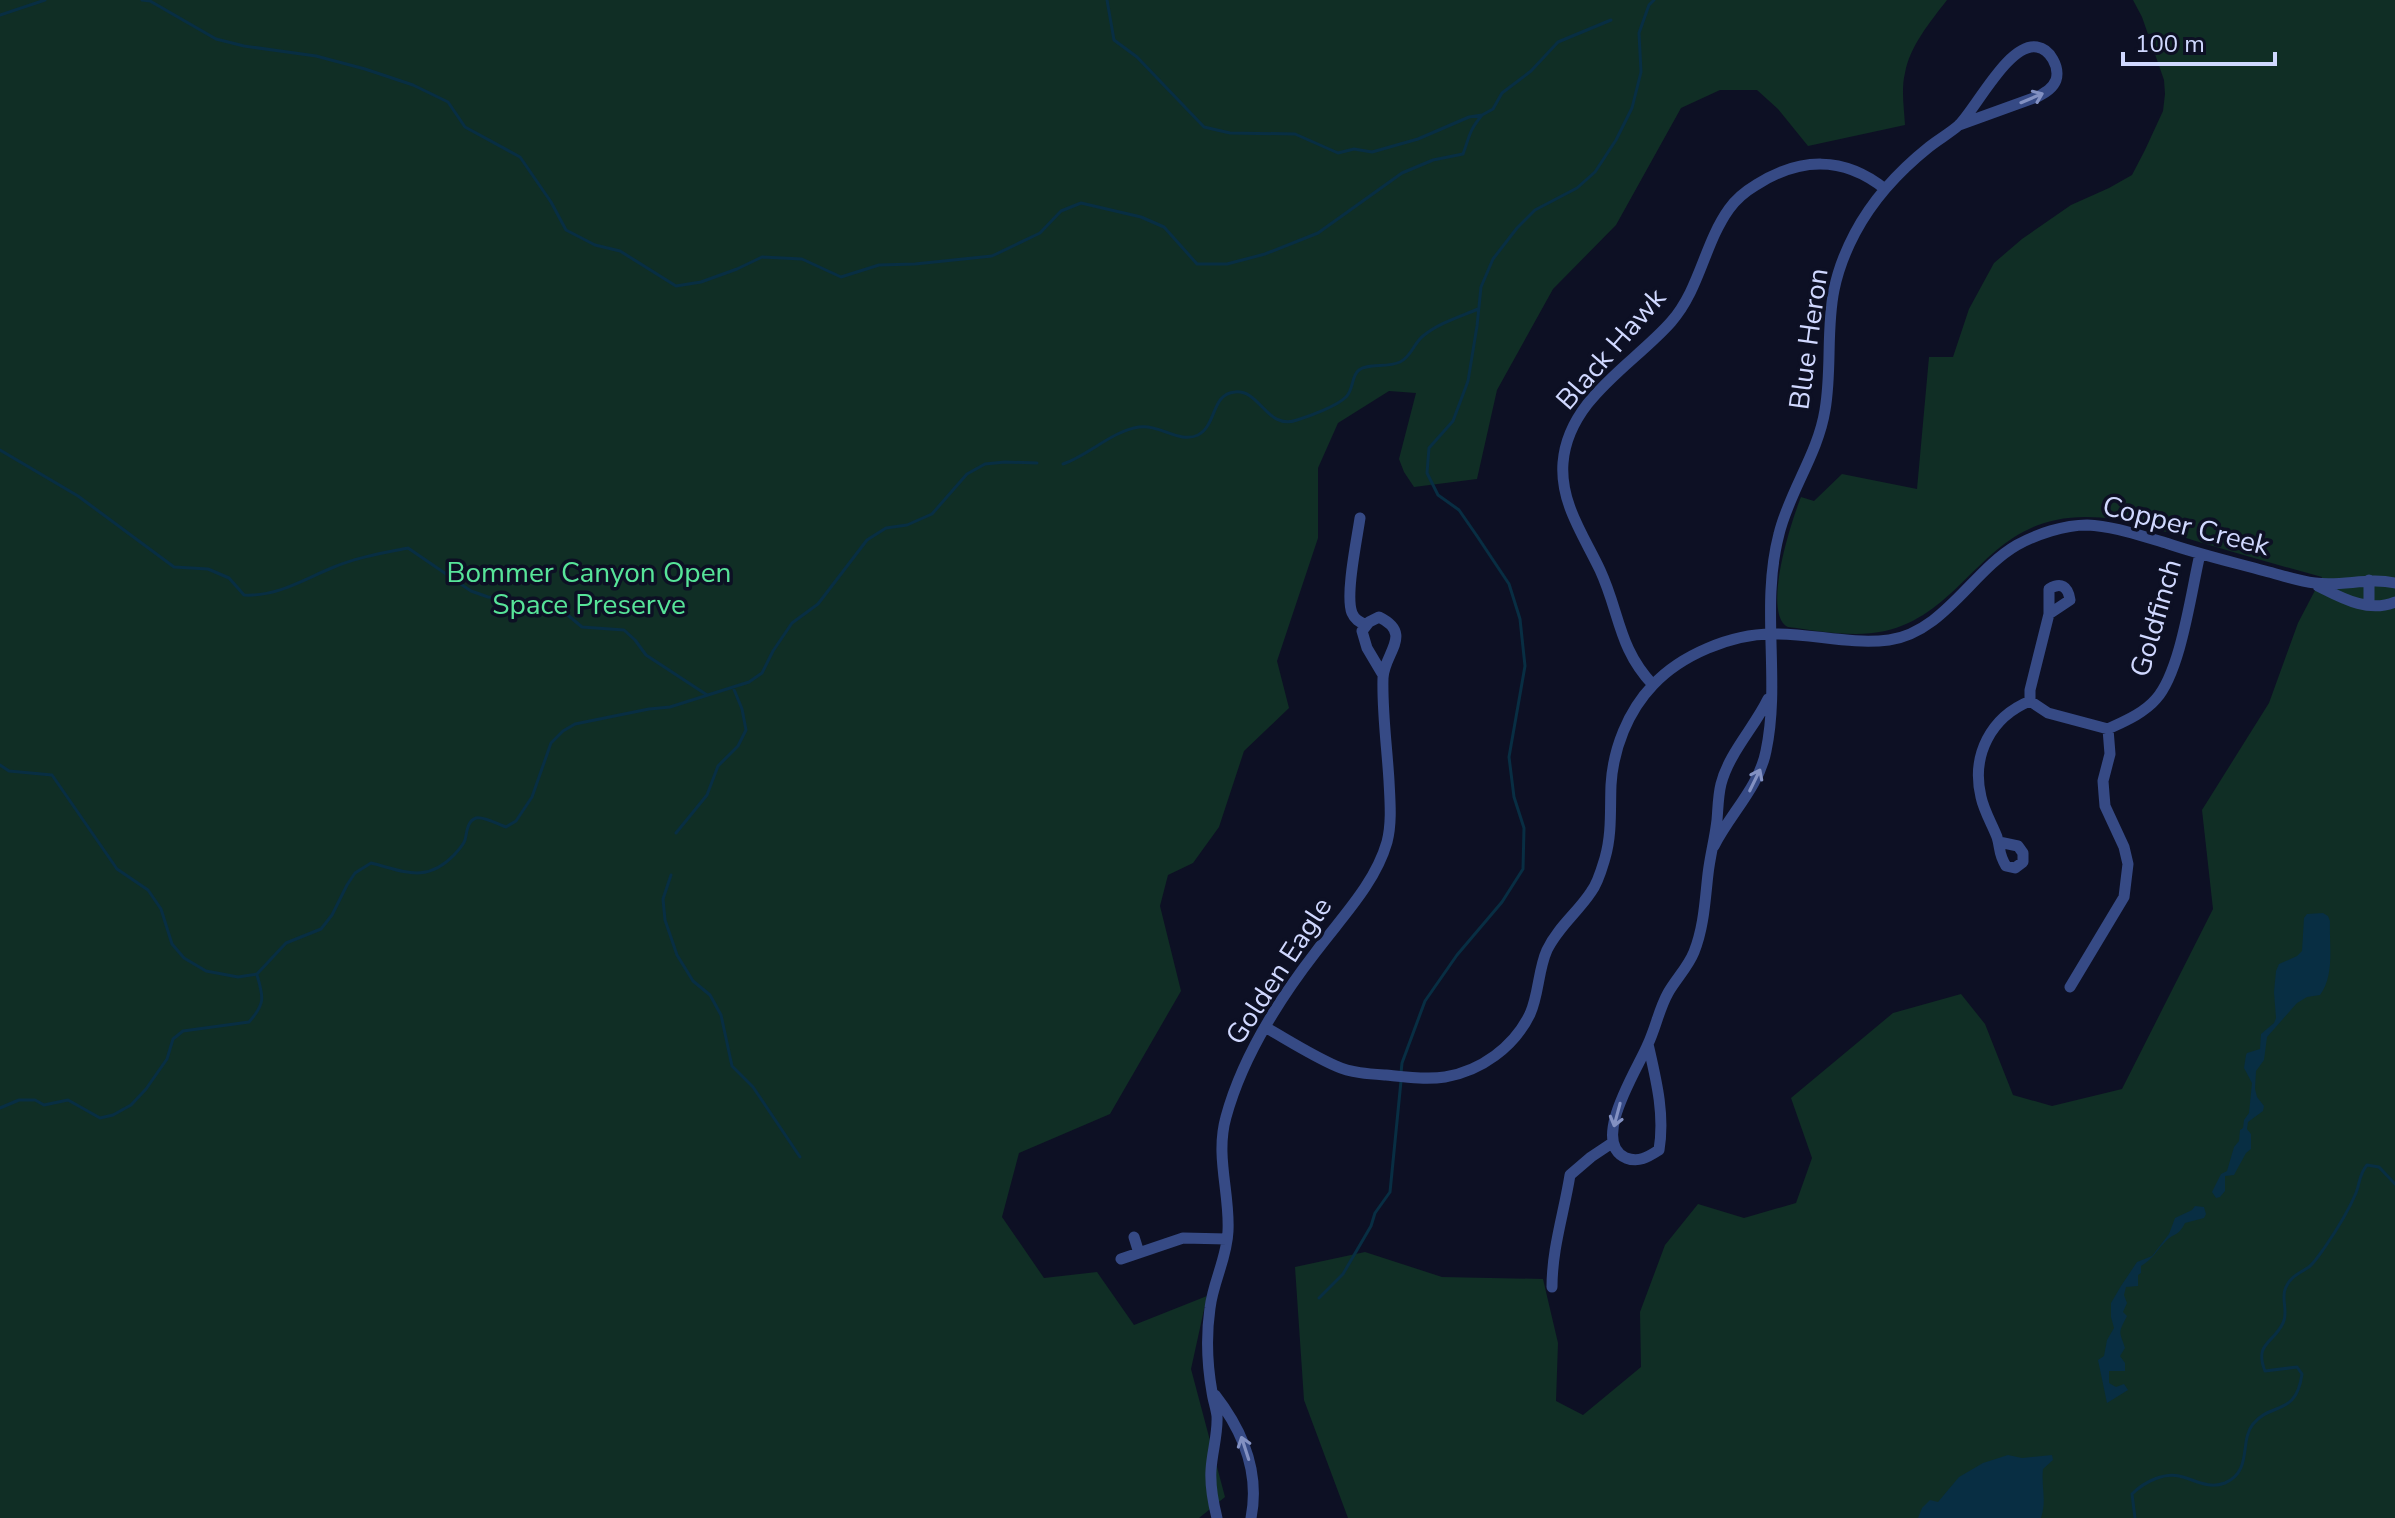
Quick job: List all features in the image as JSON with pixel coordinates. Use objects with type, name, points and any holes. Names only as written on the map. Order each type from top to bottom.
[{"type":"street","name":"Blue Heron","points":[[1714,846],[1726,822],[1751,789],[1766,753],[1772,693],[1770,581],[1779,533],[1824,417],[1834,289],[1843,259],[1856,232],[1885,189],[1898,174],[1959,125],[2017,51],[2035,46],[2051,56],[2057,66],[2056,79],[2050,89],[2039,96],[1959,125]]},
{"type":"street","name":"Black Hawk","points":[[1653,685],[1627,648],[1605,581],[1563,489],[1563,462],[1569,434],[1593,396],[1672,321],[1689,297],[1730,207],[1746,191],[1795,166],[1822,163],[1842,166],[1870,177],[1885,189]]},
{"type":"street","points":[[1360,518],[1350,597],[1355,619],[1366,625]]},
{"type":"street","name":"Copper Creek","points":[[1265,1027],[1339,1068],[1369,1074],[1443,1078],[1470,1070],[1498,1054],[1531,1012],[1548,949],[1561,927],[1594,889],[1609,836],[1615,752],[1631,717],[1653,685],[1689,657],[1707,648],[1771,633],[1854,642],[1892,640],[1917,631],[1947,608],[2000,557],[2018,545],[2064,527],[2084,525],[2138,535],[2314,583],[2340,597],[2369,605],[2383,607],[2395,602]]},
{"type":"street","name":"Goldfinch","points":[[2108,729],[2145,709],[2158,698],[2176,657],[2200,554]]},
{"type":"street","name":"Copper Creek","points":[[2314,583],[2369,580],[2395,583]]},
{"type":"street","points":[[2369,580],[2369,605]]},
{"type":"street","points":[[2030,701],[2049,614]]},
{"type":"street","name":"Golden Eagle","points":[[1217,1518],[1211,1473],[1217,1415],[1207,1331],[1210,1303],[1225,1254],[1228,1229],[1222,1166],[1226,1116],[1242,1073],[1265,1027],[1308,962],[1371,879],[1381,860],[1388,838],[1390,805],[1383,675],[1396,641],[1396,630],[1379,617],[1362,631],[1367,648],[1383,675]]},
{"type":"street","name":"Blue Heron","points":[[1612,1143],[1616,1114],[1626,1086],[1648,1044],[1669,991],[1694,954],[1726,770],[1772,693]]},
{"type":"street","points":[[2030,701],[2048,713],[2108,729],[2110,754],[2103,781],[2105,806],[2124,847],[2128,864],[2124,897],[2070,987]]},
{"type":"street","points":[[1999,842],[1981,797],[1978,779],[1982,749],[1987,736],[1997,724],[2020,705],[2030,701]]},
{"type":"street","points":[[1552,1287],[1557,1233],[1570,1175],[1612,1143],[1619,1155],[1632,1160],[1645,1159],[1659,1150],[1662,1135],[1660,1098],[1648,1044]]},
{"type":"street","points":[[1134,1237],[1139,1253]]},
{"type":"street","points":[[1121,1259],[1183,1238],[1227,1239]]},
{"type":"street","points":[[1212,1391],[1233,1418],[1247,1448],[1252,1476],[1250,1516]]},
{"type":"green space","name":"Bommer Canyon Open Space Preserve","points":[[0,0],[1947,0],[1911,53],[1903,85],[1905,125],[1808,146],[1778,109],[1757,90],[1720,90],[1681,108],[1616,225],[1553,289],[1497,390],[1477,479],[1414,487],[1399,459],[1416,393],[1389,391],[1338,423],[1318,468],[1318,538],[1277,661],[1289,708],[1244,751],[1219,827],[1193,863],[1168,875],[1160,906],[1181,991],[1110,1114],[1019,1153],[1002,1217],[1044,1278],[1097,1272],[1134,1325],[1207,1296],[1191,1369],[1225,1497],[1199,1518],[0,1518]]},
{"type":"green space","points":[[2133,0],[2395,0],[2395,1518],[1348,1518],[1304,1400],[1295,1267],[1365,1252],[1442,1277],[1543,1279],[1558,1343],[1556,1401],[1583,1415],[1641,1367],[1640,1312],[1665,1245],[1698,1204],[1744,1218],[1796,1203],[1812,1158],[1791,1098],[1893,1013],[1961,994],[1985,1024],[2013,1095],[2052,1106],[2122,1089],[2213,909],[2202,810],[2269,703],[2298,623],[2322,577],[2146,526],[2093,517],[2056,520],[2030,528],[1988,557],[1932,609],[1911,622],[1885,631],[1849,634],[1788,627],[1780,619],[1777,604],[1781,565],[1801,497],[1814,501],[1842,474],[1917,489],[1929,357],[1953,357],[1969,309],[1994,263],[2071,205],[2132,175],[2163,111],[2165,94],[2164,80]]},
{"type":"water","points":[[2323,913],[2330,921],[2330,960],[2325,987],[2320,995],[2297,1003],[2267,1037],[2264,1060],[2256,1071],[2255,1089],[2264,1106],[2263,1111],[2248,1122],[2247,1129],[2251,1134],[2251,1149],[2234,1175],[2225,1176],[2225,1191],[2216,1198],[2212,1192],[2221,1174],[2227,1171],[2249,1113],[2252,1083],[2244,1068],[2246,1055],[2260,1049],[2261,1034],[2276,1018],[2276,971],[2279,964],[2302,951],[2304,918],[2307,914]]},
{"type":"water","points":[[2195,1206],[2204,1207],[2204,1218],[2185,1223],[2178,1232],[2166,1241],[2151,1258],[2141,1266],[2138,1286],[2126,1287],[2124,1295],[2127,1303],[2123,1312],[2127,1316],[2120,1332],[2125,1348],[2120,1356],[2125,1363],[2125,1371],[2109,1371],[2109,1383],[2116,1387],[2124,1384],[2128,1390],[2107,1403],[2098,1360],[2104,1356],[2107,1340],[2114,1328],[2111,1303],[2137,1262],[2152,1256],[2169,1234],[2175,1218]]},
{"type":"water","points":[[2008,1455],[2022,1458],[2052,1455],[2053,1460],[2043,1469],[2044,1505],[2041,1518],[1918,1518],[1930,1500],[1938,1502],[1959,1477],[1983,1463]]},
{"type":"waterway","points":[[0,15],[45,0]]},
{"type":"waterway","points":[[142,0],[150,1],[216,39],[316,56],[365,69],[413,85],[448,102],[465,127],[520,157],[566,230],[595,245],[620,251],[676,286],[701,282],[762,257],[802,259],[841,277],[879,265],[992,256],[1040,233],[1061,211],[1081,203],[1141,217],[1164,227],[1197,264],[1227,264],[1265,254],[1318,233],[1402,173],[1433,160],[1463,154],[1472,129],[1482,115]]},
{"type":"waterway","points":[[1107,0],[1114,40],[1137,57],[1204,127],[1230,133],[1295,134],[1338,153],[1354,149],[1372,152],[1482,115],[1493,109],[1502,93],[1531,71],[1558,42],[1611,20]]},
{"type":"waterway","points":[[1401,1073],[1425,1001],[1457,955],[1502,902],[1523,869],[1524,828],[1514,797],[1509,757],[1525,666],[1520,619],[1509,584],[1459,510],[1438,495],[1427,473],[1429,448],[1453,421],[1468,381],[1481,287],[1493,259],[1535,210],[1577,188],[1595,172],[1616,140],[1632,108],[1641,72],[1639,33],[1649,5],[1654,0]]},
{"type":"waterway","points":[[1063,464],[1129,429],[1147,427],[1177,436],[1198,435],[1208,424],[1222,398],[1235,392],[1251,397],[1278,420],[1287,422],[1309,416],[1346,397],[1359,370],[1400,362],[1429,331],[1478,309]]},
{"type":"waterway","points":[[0,450],[78,496],[174,567],[208,569],[229,578],[244,595],[279,590],[352,561],[408,548],[471,591],[488,597],[535,601]]},
{"type":"waterway","points":[[0,765],[9,771],[52,775],[117,869],[148,890],[161,909],[172,944],[184,958],[206,971],[238,977],[257,974],[286,943],[321,929],[355,873],[371,863],[404,872],[434,870],[462,846],[473,819],[483,818],[506,827],[516,821],[532,797],[551,743],[563,731],[575,724],[670,707],[749,682],[762,673],[792,623],[818,604],[867,540],[886,528],[907,525],[932,514],[967,474],[985,464],[1037,463]]},
{"type":"waterway","points":[[553,608],[563,611],[582,627],[624,630],[646,655],[707,695]]},
{"type":"waterway","points":[[676,833],[707,795],[718,766],[738,746],[746,730],[733,687]]},
{"type":"waterway","points":[[671,875],[663,899],[665,920],[677,955],[693,981],[710,995],[721,1015],[732,1066],[753,1087],[800,1157]]},
{"type":"waterway","points":[[0,1108],[19,1100],[35,1100],[44,1105],[68,1100],[100,1118],[113,1115],[131,1105],[146,1089],[167,1059],[173,1039],[183,1031],[249,1022],[262,1000],[257,975]]},
{"type":"waterway","points":[[1319,1298],[1343,1274],[1371,1226],[1375,1213],[1390,1192],[1401,1081]]},
{"type":"waterway","points":[[2135,1518],[2132,1494],[2155,1479],[2169,1475],[2214,1485],[2234,1478],[2242,1464],[2253,1424],[2260,1417],[2289,1403],[2299,1388],[2302,1374],[2297,1367],[2265,1371],[2262,1362],[2263,1349],[2285,1318],[2286,1287],[2293,1277],[2313,1263],[2329,1241],[2349,1207],[2367,1165],[2379,1167],[2395,1184]]}]
